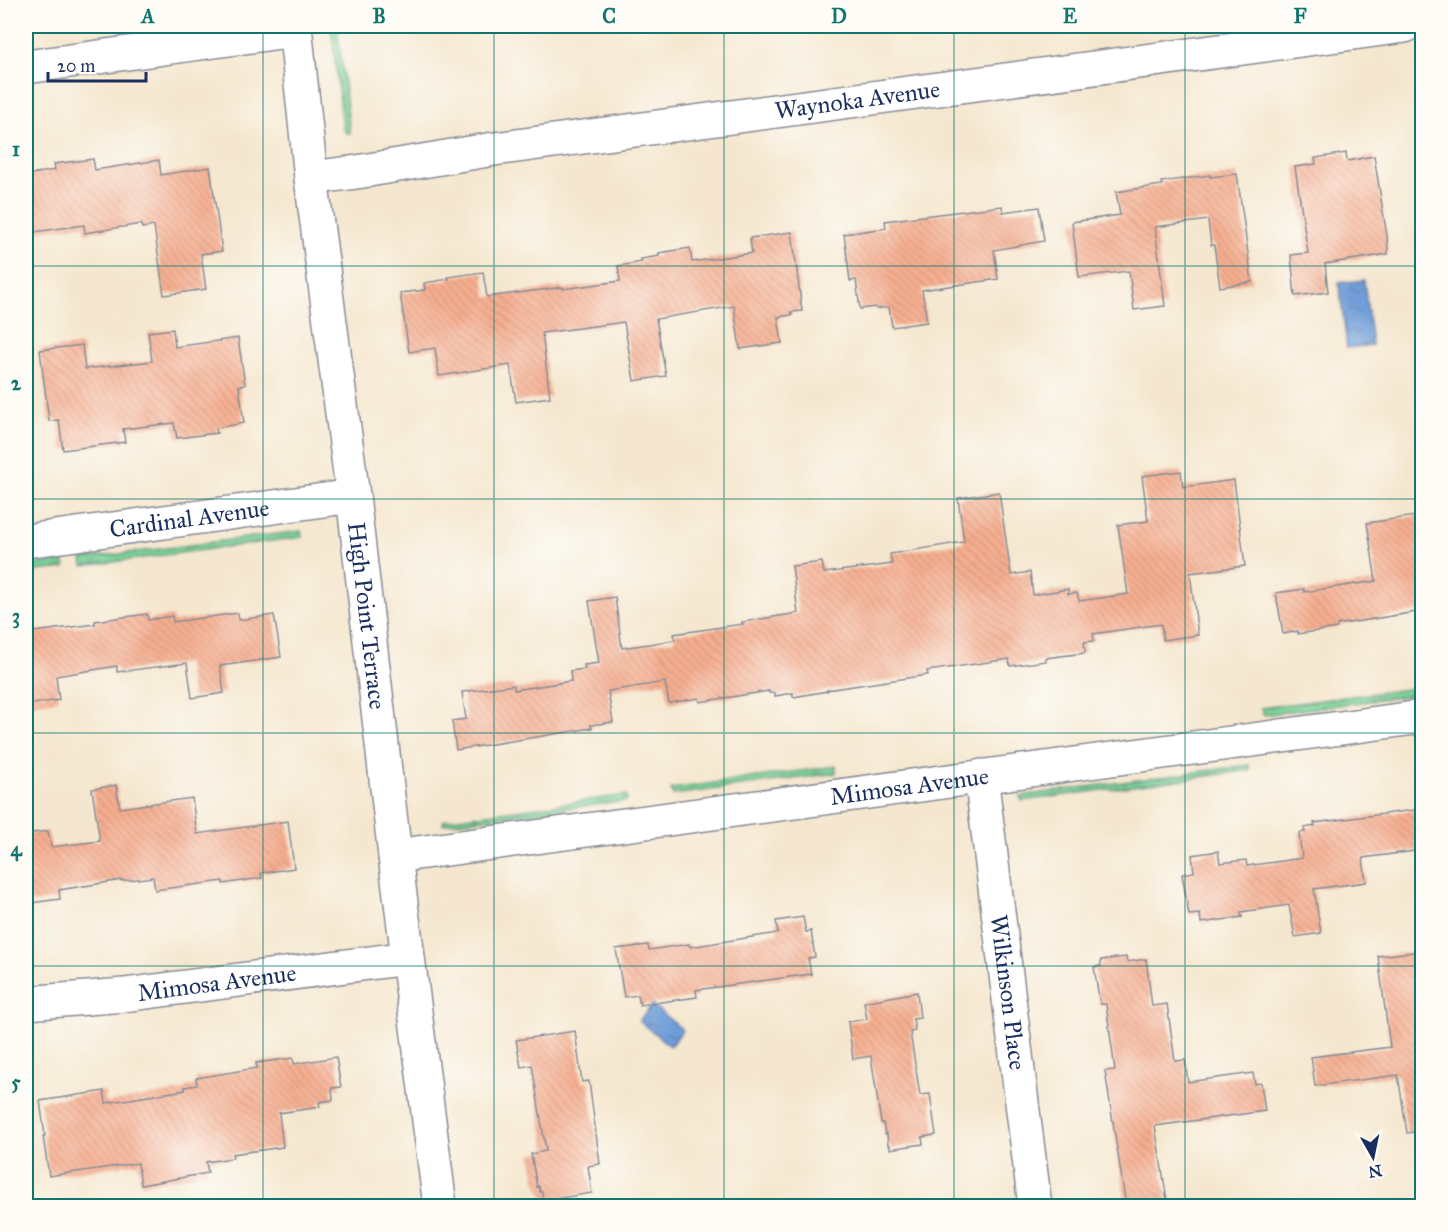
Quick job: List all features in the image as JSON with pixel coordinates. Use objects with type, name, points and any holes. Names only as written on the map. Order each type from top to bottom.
[{"type":"street","name":"Waynoka Avenue","points":[[311,178],[494,149],[1406,26]]},
{"type":"street","name":"High Point Terrace","points":[[295,28],[311,178],[353,496],[395,856],[440,1206]]},
{"type":"street","points":[[26,67],[295,28]]},
{"type":"street","name":"Cardinal Avenue","points":[[26,541],[353,496]]},
{"type":"street","name":"Mimosa Avenue","points":[[395,856],[1422,717]]},
{"type":"street","name":"Wilkinson Place","points":[[981,776],[1035,1206]]},
{"type":"street","name":"Mimosa Avenue","points":[[26,1004],[124,995],[408,958]]},
{"type":"green space","points":[[331,26],[337,26],[350,133],[346,133],[343,128]]},
{"type":"green space","points":[[301,531],[302,537],[83,566],[82,559]]},
{"type":"green space","points":[[63,561],[65,568],[26,572],[26,565]]},
{"type":"green space","points":[[1422,687],[1422,694],[1263,715],[1261,708]]},
{"type":"green space","points":[[1249,765],[1250,770],[1022,801],[1020,797],[1027,795]]},
{"type":"green space","points":[[836,766],[836,773],[673,795],[671,789]]},
{"type":"green space","points":[[626,795],[627,800],[625,801],[443,824],[444,820]]},
{"type":"water","points":[[1364,280],[1372,345],[1347,348],[1339,283]]},
{"type":"water","points":[[652,1005],[683,1030],[670,1046],[639,1021]]},
{"type":"building","points":[[1346,153],[1347,161],[1374,156],[1388,254],[1325,264],[1328,292],[1295,296],[1291,255],[1308,253],[1295,167],[1316,164],[1315,158]]},
{"type":"building","points":[[93,159],[95,170],[159,160],[161,175],[210,167],[222,251],[201,254],[206,289],[164,295],[154,226],[142,228],[141,224],[85,233],[84,225],[34,232],[26,175],[55,170],[54,164]]},
{"type":"building","points":[[1237,174],[1252,282],[1220,287],[1208,220],[1155,227],[1165,306],[1134,310],[1129,271],[1079,277],[1072,222],[1120,215],[1116,192],[1162,185],[1161,182],[1210,175],[1210,177]]},
{"type":"building","points":[[1002,206],[1003,212],[1039,207],[1044,241],[994,250],[998,279],[922,290],[927,322],[892,327],[889,307],[860,309],[856,280],[850,281],[844,234],[886,228],[885,221]]},
{"type":"building","points":[[792,232],[802,311],[778,317],[782,343],[740,349],[734,306],[656,319],[666,376],[634,381],[624,322],[542,333],[550,397],[516,402],[510,365],[439,376],[435,348],[409,352],[400,293],[425,290],[424,283],[483,272],[487,297],[563,287],[563,289],[620,281],[618,266],[642,262],[641,259],[659,256],[659,253],[690,248],[692,262],[752,253],[750,238]]},
{"type":"building","points":[[173,329],[175,347],[238,338],[245,385],[239,386],[244,423],[216,428],[217,433],[177,438],[174,423],[123,429],[125,442],[63,450],[59,420],[49,421],[40,350],[82,345],[85,369],[152,361],[148,332]]},
{"type":"building","points":[[1181,471],[1183,487],[1234,480],[1245,566],[1190,573],[1198,635],[1163,640],[1161,624],[1093,634],[1094,641],[1084,642],[1085,653],[1045,658],[1046,661],[1010,666],[1009,659],[927,671],[928,675],[793,697],[793,693],[775,696],[775,693],[769,693],[769,691],[700,702],[699,698],[669,703],[665,682],[608,691],[613,722],[591,725],[592,728],[456,750],[452,721],[466,719],[462,692],[514,685],[514,690],[571,681],[570,671],[585,669],[584,665],[599,663],[589,601],[615,597],[622,648],[675,640],[674,634],[798,613],[792,566],[822,562],[824,573],[892,564],[890,554],[964,542],[958,498],[999,492],[1011,575],[1030,572],[1033,595],[1068,589],[1068,594],[1077,593],[1079,601],[1128,594],[1118,525],[1148,521],[1142,476]]},
{"type":"building","points":[[1422,515],[1422,611],[1337,625],[1337,628],[1283,634],[1276,593],[1304,589],[1304,592],[1376,581],[1367,523]]},
{"type":"building","points":[[238,613],[239,620],[274,615],[281,657],[220,666],[224,693],[192,698],[187,663],[117,672],[117,666],[56,676],[59,700],[26,705],[26,633],[95,624],[95,621],[147,614],[148,620],[172,616],[173,622]]},
{"type":"building","points":[[116,785],[120,808],[192,798],[197,834],[288,821],[294,868],[261,873],[262,878],[155,890],[153,877],[122,880],[59,890],[60,899],[31,903],[30,894],[26,894],[26,834],[48,831],[51,847],[100,841],[92,789]]},
{"type":"building","points":[[1422,809],[1422,850],[1363,858],[1366,882],[1314,889],[1321,933],[1295,937],[1289,905],[1241,912],[1242,917],[1201,923],[1200,914],[1189,915],[1182,874],[1194,872],[1192,855],[1218,851],[1220,863],[1246,860],[1247,866],[1302,858],[1299,833],[1305,832],[1304,828],[1315,826],[1314,823]]},
{"type":"building","points":[[803,917],[806,932],[811,931],[815,957],[808,958],[811,974],[696,990],[697,997],[640,1005],[638,995],[624,997],[616,949],[648,945],[649,950],[689,944],[690,947],[778,933],[776,921]]},
{"type":"building","points":[[1422,951],[1422,1131],[1407,1133],[1398,1075],[1315,1086],[1311,1057],[1390,1047],[1378,956]]},
{"type":"building","points":[[1126,957],[1127,962],[1146,959],[1152,1006],[1167,1004],[1175,1061],[1185,1060],[1188,1082],[1253,1073],[1255,1084],[1261,1083],[1265,1111],[1155,1126],[1168,1206],[1126,1206],[1105,1071],[1115,1070],[1106,1004],[1100,1004],[1094,967],[1101,966],[1101,960]]},
{"type":"building","points":[[917,992],[920,1018],[913,1019],[915,1031],[910,1032],[920,1095],[930,1094],[936,1135],[922,1137],[923,1144],[890,1149],[887,1134],[881,1123],[871,1056],[853,1059],[848,1022],[867,1019],[864,1002]]},
{"type":"building","points":[[575,1031],[582,1082],[589,1081],[600,1164],[588,1166],[592,1193],[543,1201],[542,1192],[539,1186],[537,1187],[531,1154],[546,1151],[532,1065],[521,1067],[516,1040]]},
{"type":"building","points":[[336,1057],[341,1087],[332,1088],[333,1100],[319,1102],[320,1107],[279,1113],[283,1147],[232,1154],[233,1158],[206,1162],[208,1173],[141,1185],[138,1163],[49,1176],[40,1101],[104,1091],[106,1103],[185,1090],[185,1087],[197,1085],[196,1078],[257,1068],[256,1063],[293,1058],[294,1064]]}]
